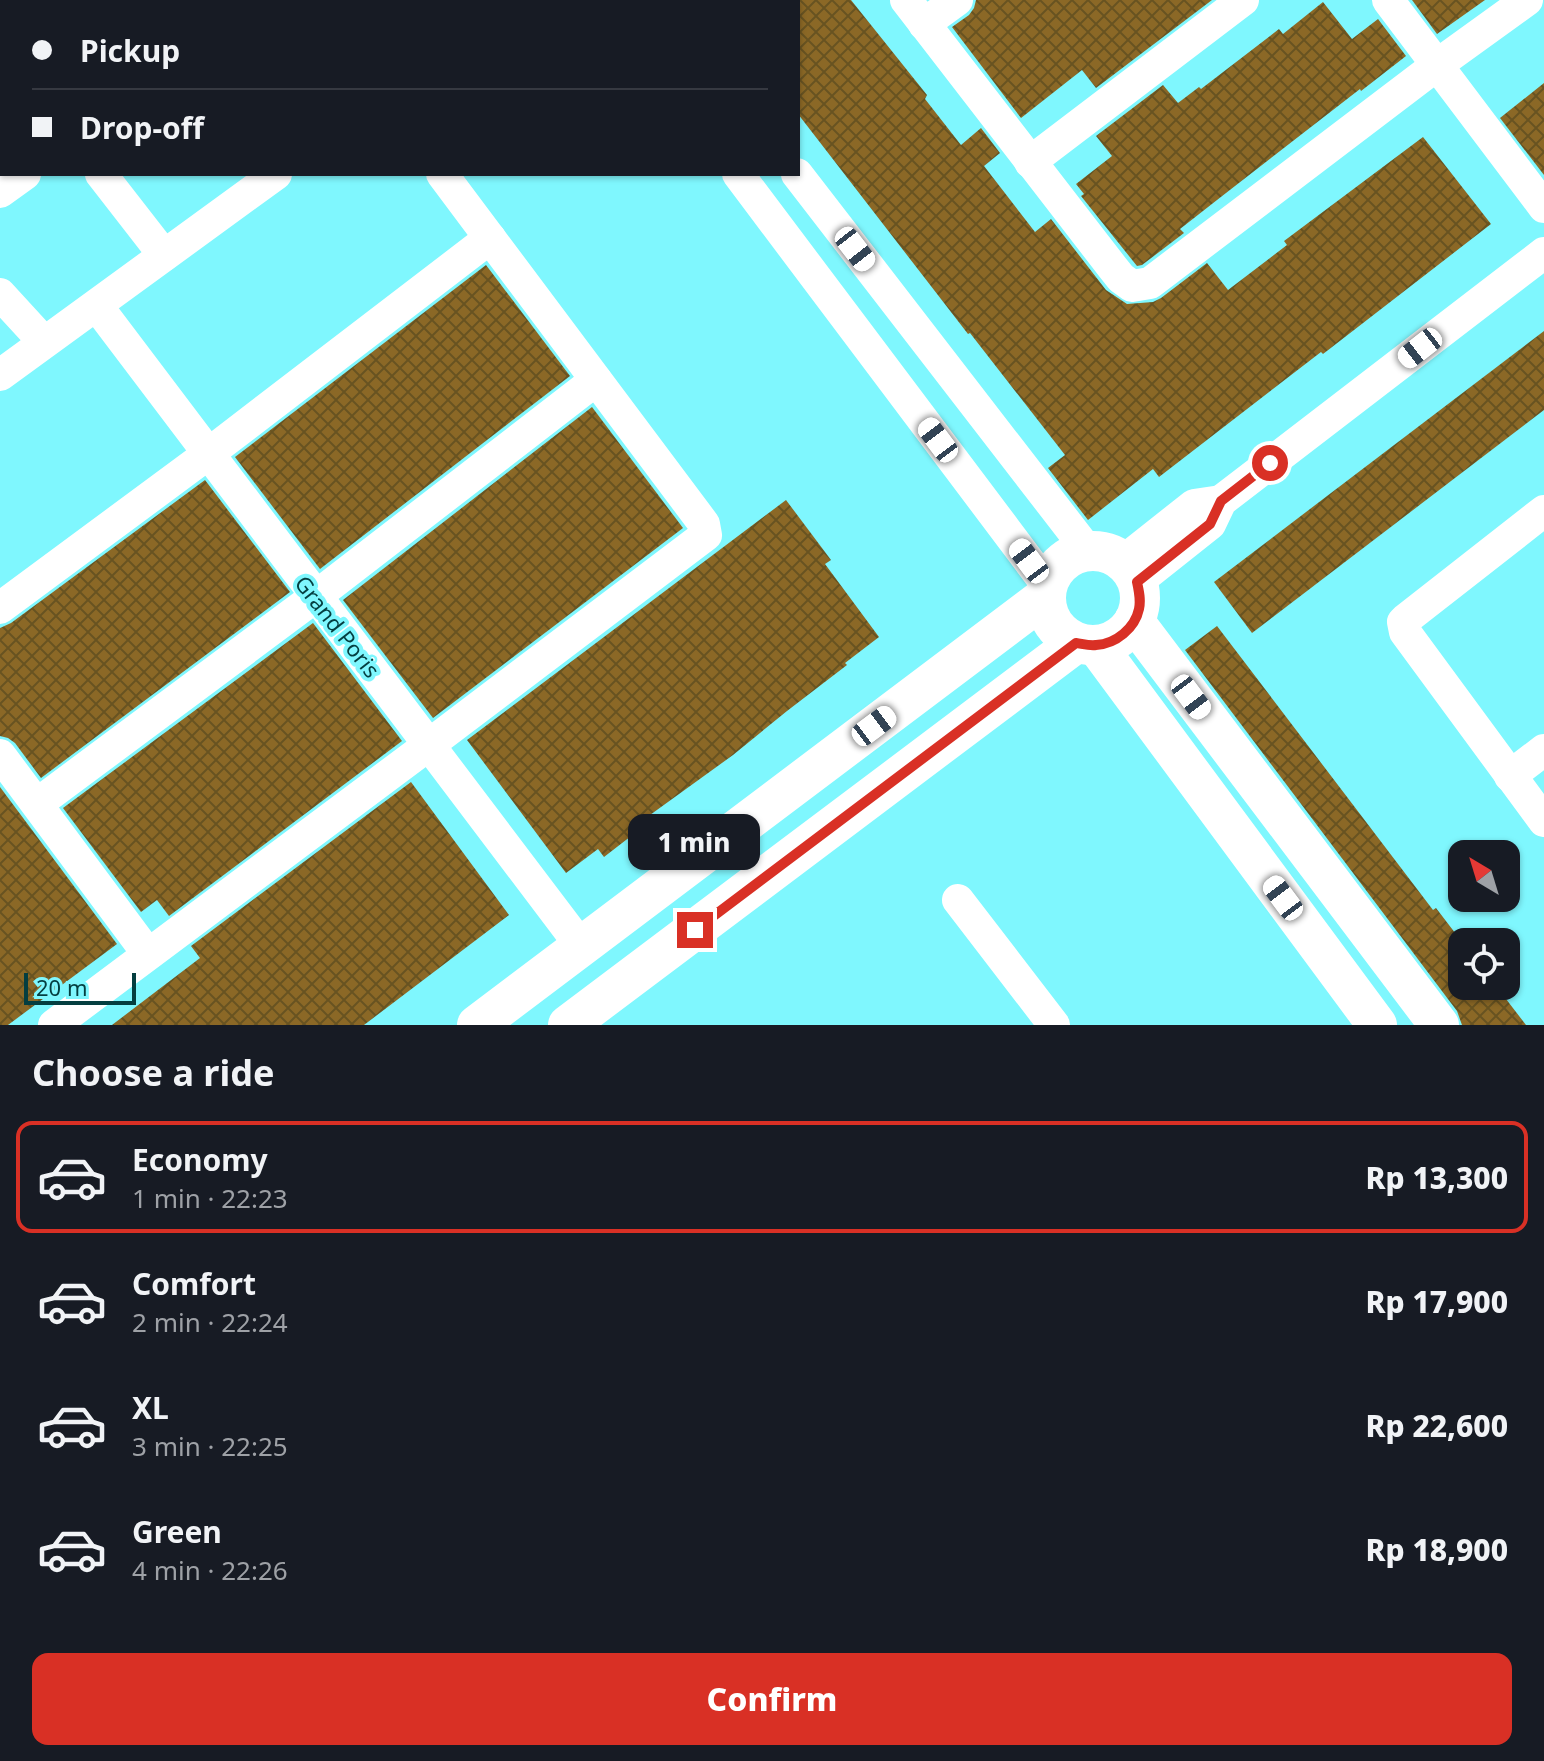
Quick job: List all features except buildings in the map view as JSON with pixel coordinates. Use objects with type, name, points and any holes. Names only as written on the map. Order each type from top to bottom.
[{"type":"street","points":[[957,0],[915,12],[1121,278],[1132,286],[1150,283],[1527,0]]},
{"type":"street","points":[[1030,162],[1243,0]]},
{"type":"street","points":[[1388,0],[1544,207]]},
{"type":"street","points":[[0,192],[22,176]]},
{"type":"street","points":[[103,176],[164,255]]},
{"type":"street","points":[[0,375],[273,176]]},
{"type":"street","points":[[54,1025],[706,535],[704,524],[444,176]]},
{"type":"street","points":[[739,176],[1046,591]]},
{"type":"street","points":[[799,176],[1116,565],[1139,608],[1134,621],[1111,642],[1086,644],[1064,636],[1053,625],[1047,611],[1046,591],[1056,569],[1070,557],[1116,565],[1194,505],[1221,501],[1544,253]]},
{"type":"street","points":[[0,608],[208,454],[490,238]]},
{"type":"street","points":[[0,294],[44,342]]},
{"type":"street","name":"Grand Poris","points":[[97,306],[581,946]]},
{"type":"street","points":[[37,804],[315,597],[596,380]]},
{"type":"street","points":[[1543,818],[1405,632],[1403,622],[1544,511]]},
{"type":"street","points":[[477,1025],[1046,591]]},
{"type":"street","points":[[1134,621],[1439,1025]]},
{"type":"street","points":[[568,1025],[1086,644]]},
{"type":"street","points":[[1086,644],[1377,1025]]},
{"type":"street","points":[[1510,776],[1544,750]]},
{"type":"street","points":[[0,755],[148,954]]},
{"type":"street","points":[[958,900],[1050,1023]]},
{"type":"route","points":[[695,930],[1076,643],[1096,645],[1111,642],[1124,633],[1134,621],[1139,608],[1137,582],[1210,524],[1221,501],[1270,463]]}]
